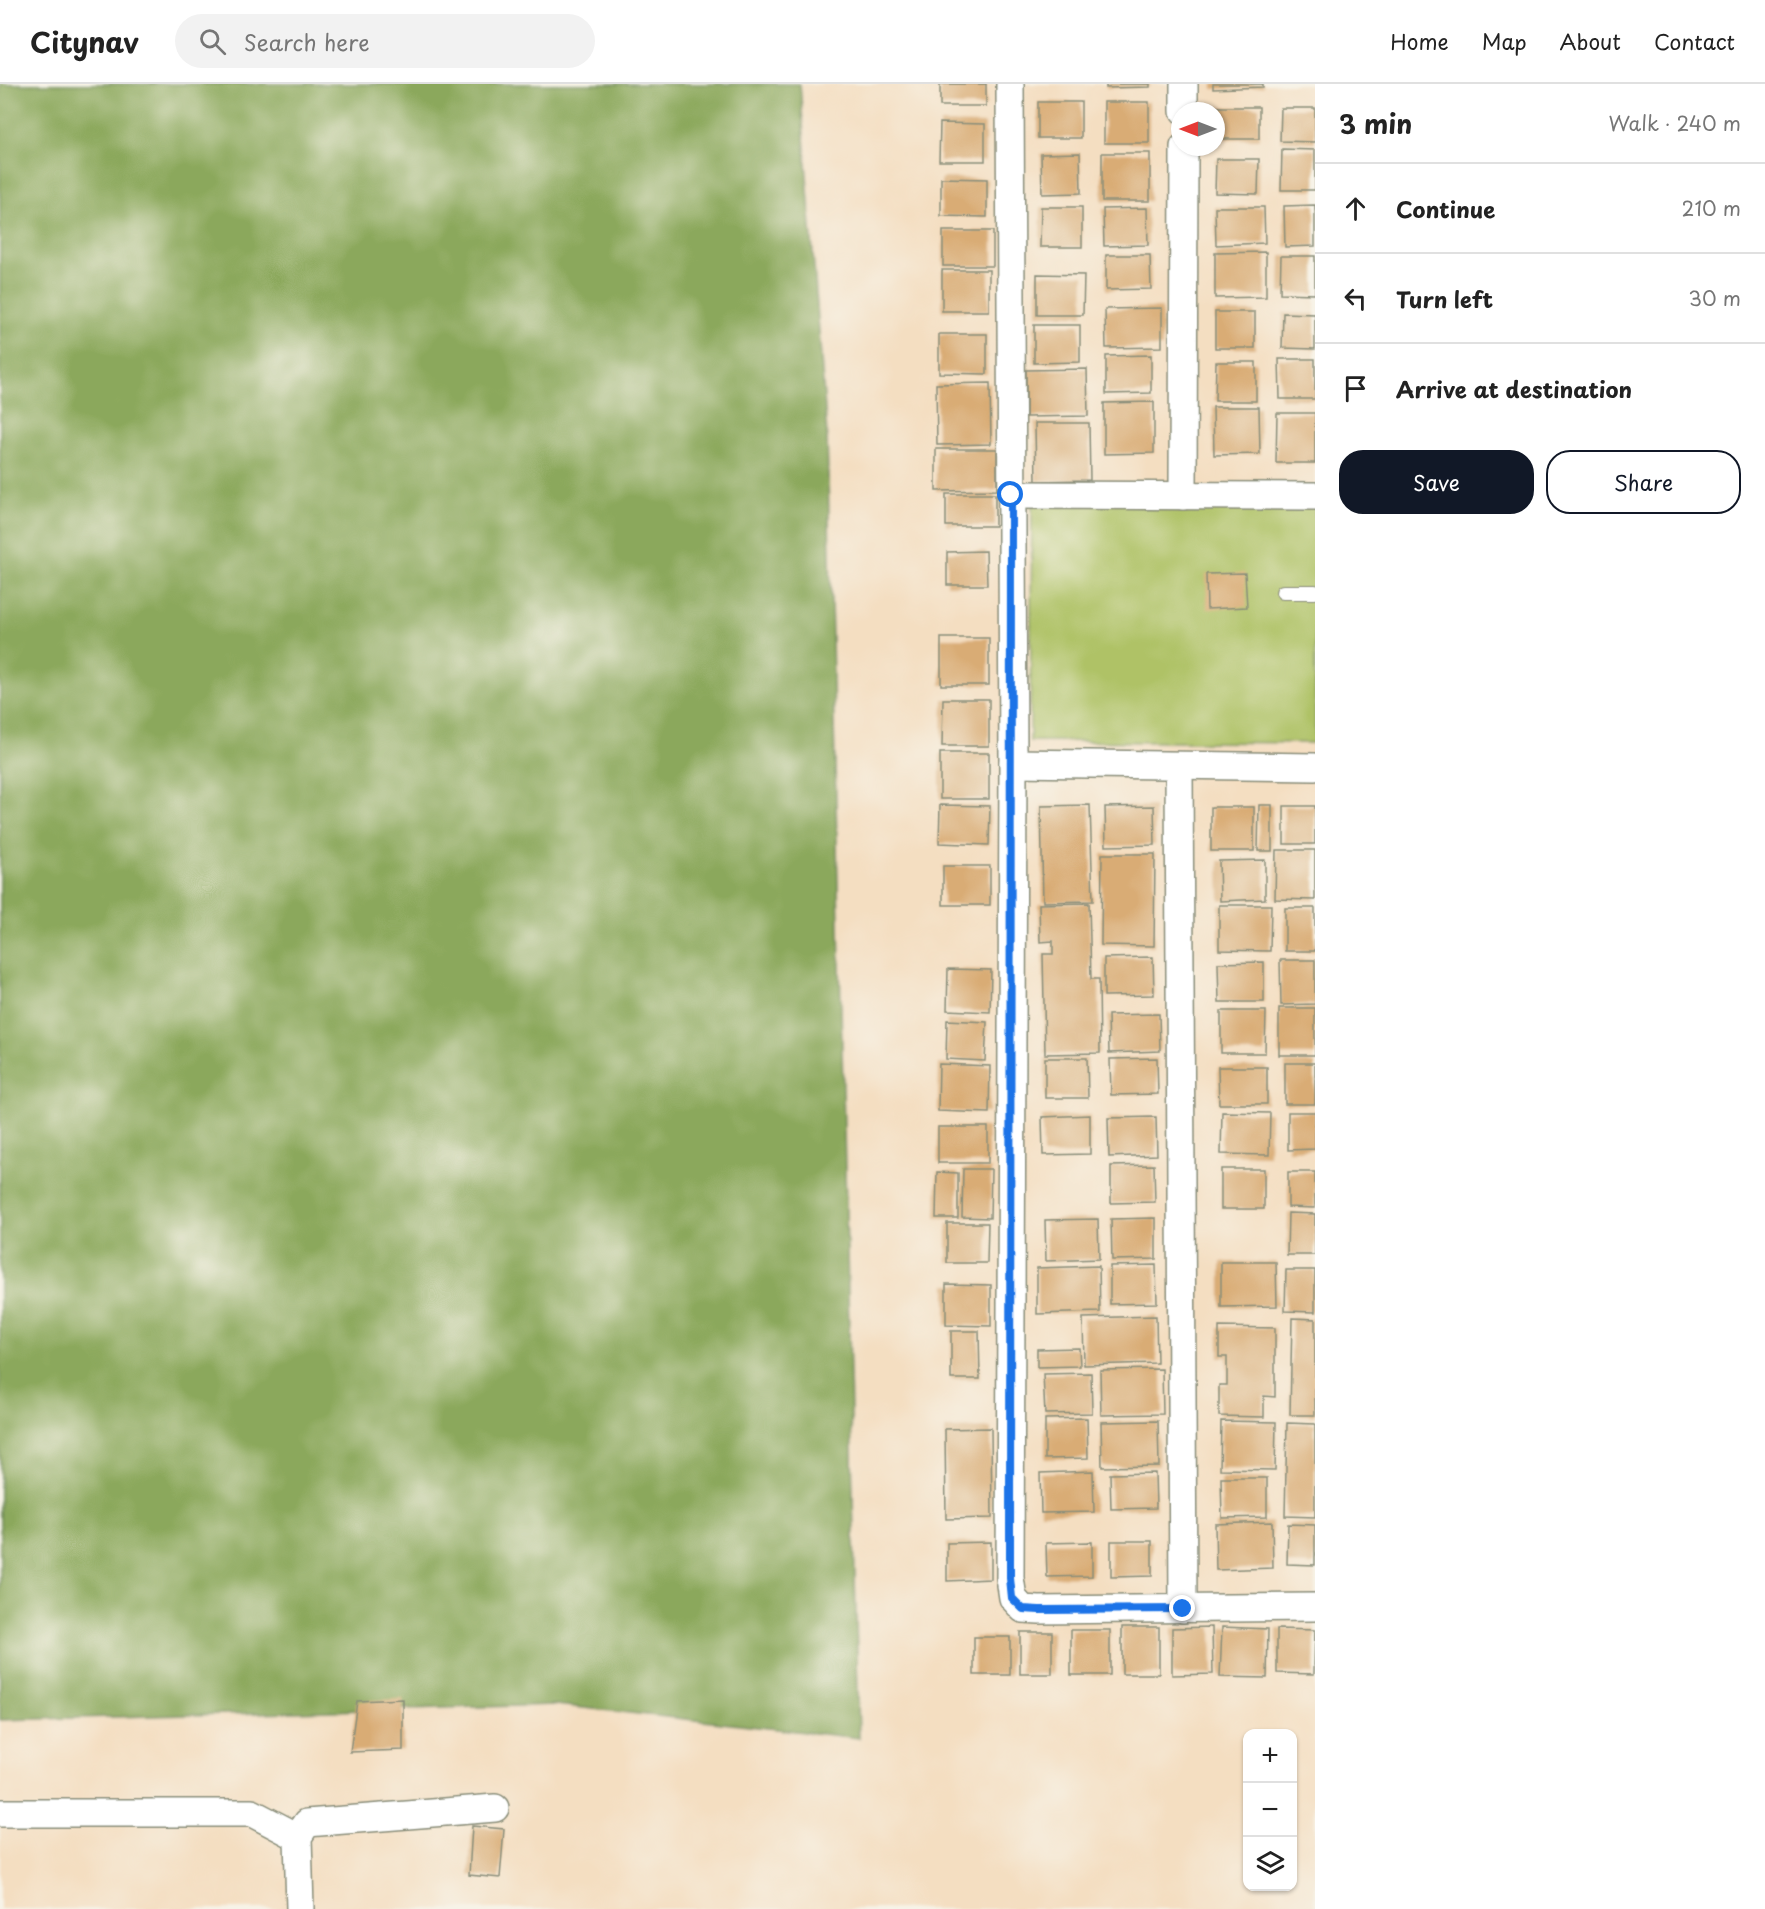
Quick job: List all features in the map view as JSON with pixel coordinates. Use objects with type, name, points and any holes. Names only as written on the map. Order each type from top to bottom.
[{"type":"street","points":[[1010,84],[1012,764],[1010,1578],[1012,1598],[1023,1609],[1031,1610],[1315,1607]]},
{"type":"street","points":[[1184,84],[1184,102]]},
{"type":"street","points":[[1183,496],[1184,156]]},
{"type":"street","points":[[1011,495],[1315,496]]},
{"type":"street","points":[[1012,764],[1315,767]]},
{"type":"street","points":[[1179,766],[1183,1609]]},
{"type":"street","points":[[300,1909],[298,1837],[307,1823],[495,1808]]},
{"type":"street","points":[[0,1814],[252,1813],[298,1837]]},
{"type":"lane","points":[[1283,592],[1315,592]]},
{"type":"green space","points":[[0,84],[800,84],[827,435],[859,1738],[556,1705],[0,1720]]},
{"type":"green space","points":[[1032,499],[1315,500],[1315,743],[1030,741]]},
{"type":"building","points":[[940,84],[986,84],[986,106],[940,106]]},
{"type":"building","points":[[1106,84],[1150,84],[1150,87],[1106,88]]},
{"type":"building","points":[[1213,84],[1263,84],[1263,87],[1213,89]]},
{"type":"building","points":[[1038,102],[1081,102],[1081,138],[1038,138]]},
{"type":"building","points":[[1104,102],[1149,102],[1149,143],[1104,143]]},
{"type":"building","points":[[1225,107],[1259,107],[1259,139],[1225,139]]},
{"type":"building","points":[[1281,108],[1315,108],[1315,142],[1280,141]]},
{"type":"building","points":[[940,123],[985,124],[985,161],[939,161]]},
{"type":"building","points":[[1282,149],[1315,150],[1315,190],[1281,190]]},
{"type":"building","points":[[1080,153],[1081,193],[1042,194],[1041,154]]},
{"type":"building","points":[[1102,153],[1150,153],[1150,201],[1102,201]]},
{"type":"building","points":[[1216,159],[1259,159],[1258,194],[1215,193]]},
{"type":"building","points":[[941,178],[987,179],[987,217],[941,216]]},
{"type":"building","points":[[1315,205],[1315,246],[1285,247],[1284,206]]},
{"type":"building","points":[[1041,207],[1082,207],[1082,247],[1040,247]]},
{"type":"building","points":[[1215,207],[1264,207],[1265,243],[1216,245]]},
{"type":"building","points":[[1147,208],[1148,245],[1104,246],[1103,209]]},
{"type":"building","points":[[943,231],[993,231],[993,266],[943,266]]},
{"type":"building","points":[[1266,252],[1266,297],[1215,298],[1215,253]]},
{"type":"building","points":[[1106,255],[1150,255],[1151,289],[1106,290]]},
{"type":"building","points":[[1281,256],[1315,256],[1315,294],[1280,293]]},
{"type":"building","points":[[942,270],[989,270],[989,311],[942,311]]},
{"type":"building","points":[[1037,274],[1084,275],[1083,315],[1037,315]]},
{"type":"building","points":[[1162,308],[1162,347],[1106,348],[1105,309]]},
{"type":"building","points":[[1215,312],[1255,312],[1255,348],[1215,348]]},
{"type":"building","points":[[1283,313],[1315,314],[1315,349],[1282,348]]},
{"type":"building","points":[[1034,325],[1080,325],[1080,362],[1034,363]]},
{"type":"building","points":[[939,334],[987,334],[987,374],[939,373]]},
{"type":"building","points":[[1151,355],[1151,393],[1106,394],[1106,356]]},
{"type":"building","points":[[1279,359],[1315,359],[1315,399],[1280,399]]},
{"type":"building","points":[[1216,362],[1256,362],[1256,401],[1215,401]]},
{"type":"building","points":[[1087,369],[1088,416],[1026,417],[1026,370]]},
{"type":"building","points":[[990,383],[991,444],[937,445],[936,384]]},
{"type":"building","points":[[1154,402],[1154,453],[1104,454],[1104,403]]},
{"type":"building","points":[[1213,407],[1259,407],[1260,454],[1214,455]]},
{"type":"building","points":[[1277,413],[1315,413],[1315,463],[1276,463]]},
{"type":"building","points":[[1035,423],[1089,423],[1090,480],[1036,481]]},
{"type":"building","points":[[936,449],[997,449],[997,490],[936,491]]},
{"type":"building","points":[[946,494],[995,494],[995,526],[946,526]]},
{"type":"building","points":[[986,551],[987,585],[947,585],[947,552]]},
{"type":"building","points":[[1245,573],[1247,607],[1207,609],[1206,574]]},
{"type":"building","points":[[941,638],[989,638],[989,685],[941,685]]},
{"type":"building","points":[[943,699],[989,699],[989,746],[942,746]]},
{"type":"building","points":[[940,753],[989,753],[989,799],[940,799]]},
{"type":"building","points":[[940,805],[990,806],[989,845],[939,843]]},
{"type":"building","points":[[1090,805],[1093,901],[1043,902],[1041,806]]},
{"type":"building","points":[[1259,805],[1272,805],[1272,851],[1258,851]]},
{"type":"building","points":[[1154,806],[1155,845],[1106,846],[1105,807]]},
{"type":"building","points":[[1284,806],[1315,806],[1315,844],[1284,844]]},
{"type":"building","points":[[1211,807],[1254,807],[1254,851],[1211,851]]},
{"type":"building","points":[[1276,850],[1315,850],[1315,900],[1275,899]]},
{"type":"building","points":[[1102,854],[1155,854],[1154,946],[1101,945]]},
{"type":"building","points":[[1265,860],[1265,899],[1220,901],[1219,861]]},
{"type":"building","points":[[943,866],[990,866],[990,905],[943,905]]},
{"type":"building","points":[[1089,903],[1091,979],[1099,979],[1100,1053],[1045,1054],[1043,954],[1053,954],[1053,941],[1040,942],[1039,904]]},
{"type":"building","points":[[1219,905],[1271,905],[1270,951],[1219,950]]},
{"type":"building","points":[[1285,908],[1315,908],[1315,951],[1285,951]]},
{"type":"building","points":[[1153,957],[1154,995],[1104,996],[1104,958]]},
{"type":"building","points":[[1280,960],[1315,960],[1315,1004],[1281,1005]]},
{"type":"building","points":[[1264,962],[1264,1002],[1219,1002],[1218,963]]},
{"type":"building","points":[[948,969],[991,970],[990,1012],[947,1010]]},
{"type":"building","points":[[1279,1008],[1315,1008],[1315,1055],[1279,1055]]},
{"type":"building","points":[[1221,1011],[1266,1011],[1265,1053],[1221,1053]]},
{"type":"building","points":[[1159,1014],[1160,1051],[1109,1053],[1108,1015]]},
{"type":"building","points":[[947,1020],[987,1022],[985,1061],[946,1059]]},
{"type":"building","points":[[1045,1058],[1087,1058],[1088,1098],[1045,1098]]},
{"type":"building","points":[[1157,1058],[1158,1094],[1111,1095],[1110,1059]]},
{"type":"building","points":[[1285,1063],[1315,1063],[1315,1104],[1285,1104]]},
{"type":"building","points":[[939,1064],[990,1066],[989,1113],[938,1111]]},
{"type":"building","points":[[1218,1067],[1267,1067],[1267,1104],[1219,1104]]},
{"type":"building","points":[[1222,1112],[1270,1113],[1269,1155],[1221,1154]]},
{"type":"building","points":[[1288,1112],[1315,1112],[1315,1149],[1288,1150]]},
{"type":"building","points":[[1090,1115],[1090,1154],[1043,1155],[1042,1117]]},
{"type":"building","points":[[1156,1117],[1157,1155],[1109,1157],[1108,1118]]},
{"type":"building","points":[[938,1127],[988,1127],[988,1163],[938,1163]]},
{"type":"building","points":[[1154,1165],[1155,1202],[1111,1203],[1111,1166]]},
{"type":"building","points":[[963,1169],[991,1169],[990,1218],[962,1217]]},
{"type":"building","points":[[1221,1169],[1264,1169],[1264,1209],[1221,1209]]},
{"type":"building","points":[[937,1172],[958,1173],[958,1218],[936,1218]]},
{"type":"building","points":[[1288,1172],[1315,1172],[1315,1208],[1288,1207]]},
{"type":"building","points":[[1288,1213],[1315,1214],[1315,1255],[1287,1255]]},
{"type":"building","points":[[1156,1218],[1156,1259],[1112,1260],[1111,1219]]},
{"type":"building","points":[[1098,1219],[1099,1259],[1046,1261],[1045,1220]]},
{"type":"building","points":[[947,1223],[988,1223],[987,1263],[947,1263]]},
{"type":"building","points":[[1221,1262],[1276,1262],[1277,1306],[1221,1307]]},
{"type":"building","points":[[1156,1265],[1157,1303],[1110,1304],[1110,1266]]},
{"type":"building","points":[[1099,1266],[1100,1312],[1037,1314],[1037,1268]]},
{"type":"building","points":[[1286,1270],[1315,1270],[1315,1312],[1285,1311]]},
{"type":"building","points":[[946,1284],[991,1285],[991,1326],[946,1325]]},
{"type":"building","points":[[1156,1316],[1157,1363],[1084,1365],[1083,1318]]},
{"type":"building","points":[[1292,1318],[1315,1319],[1315,1415],[1290,1415]]},
{"type":"building","points":[[1219,1327],[1275,1328],[1275,1397],[1264,1396],[1264,1417],[1219,1416],[1219,1385],[1227,1385],[1227,1357],[1219,1357]]},
{"type":"building","points":[[951,1331],[979,1331],[980,1379],[951,1379]]},
{"type":"building","points":[[1079,1348],[1080,1366],[1037,1367],[1037,1349]]},
{"type":"building","points":[[1162,1369],[1163,1414],[1101,1415],[1100,1370]]},
{"type":"building","points":[[1091,1373],[1092,1413],[1045,1414],[1043,1374]]},
{"type":"building","points":[[1087,1418],[1088,1458],[1045,1459],[1045,1419]]},
{"type":"building","points":[[1158,1421],[1159,1466],[1102,1467],[1101,1422]]},
{"type":"building","points":[[1221,1421],[1276,1422],[1275,1470],[1220,1469]]},
{"type":"building","points":[[1287,1423],[1315,1424],[1315,1517],[1285,1516]]},
{"type":"building","points":[[991,1428],[992,1518],[946,1519],[945,1429]]},
{"type":"building","points":[[1093,1471],[1094,1512],[1041,1513],[1040,1473]]},
{"type":"building","points":[[1155,1473],[1156,1508],[1111,1509],[1110,1474]]},
{"type":"building","points":[[1221,1478],[1267,1478],[1267,1517],[1222,1518]]},
{"type":"building","points":[[1272,1522],[1273,1568],[1216,1570],[1215,1524]]},
{"type":"building","points":[[1288,1524],[1315,1525],[1315,1565],[1287,1564]]},
{"type":"building","points":[[1111,1541],[1152,1541],[1152,1576],[1111,1577]]},
{"type":"building","points":[[991,1542],[991,1579],[947,1581],[947,1543]]},
{"type":"building","points":[[1092,1542],[1092,1576],[1047,1577],[1046,1543]]},
{"type":"building","points":[[1122,1627],[1159,1627],[1159,1674],[1122,1674]]},
{"type":"building","points":[[1212,1627],[1213,1674],[1172,1675],[1172,1628]]},
{"type":"building","points":[[1222,1627],[1268,1629],[1267,1678],[1220,1677]]},
{"type":"building","points":[[1277,1629],[1315,1630],[1314,1674],[1277,1673]]},
{"type":"building","points":[[1071,1630],[1110,1630],[1110,1675],[1071,1675]]},
{"type":"building","points":[[1020,1632],[1052,1632],[1052,1674],[1020,1674]]},
{"type":"building","points":[[974,1637],[1010,1637],[1010,1675],[974,1675]]},
{"type":"building","points":[[403,1699],[403,1750],[350,1752],[357,1701]]},
{"type":"building","points":[[472,1826],[504,1829],[500,1878],[469,1875]]},
{"type":"route","points":[[1011,495],[1010,1578],[1012,1598],[1023,1609],[1183,1609]]}]
